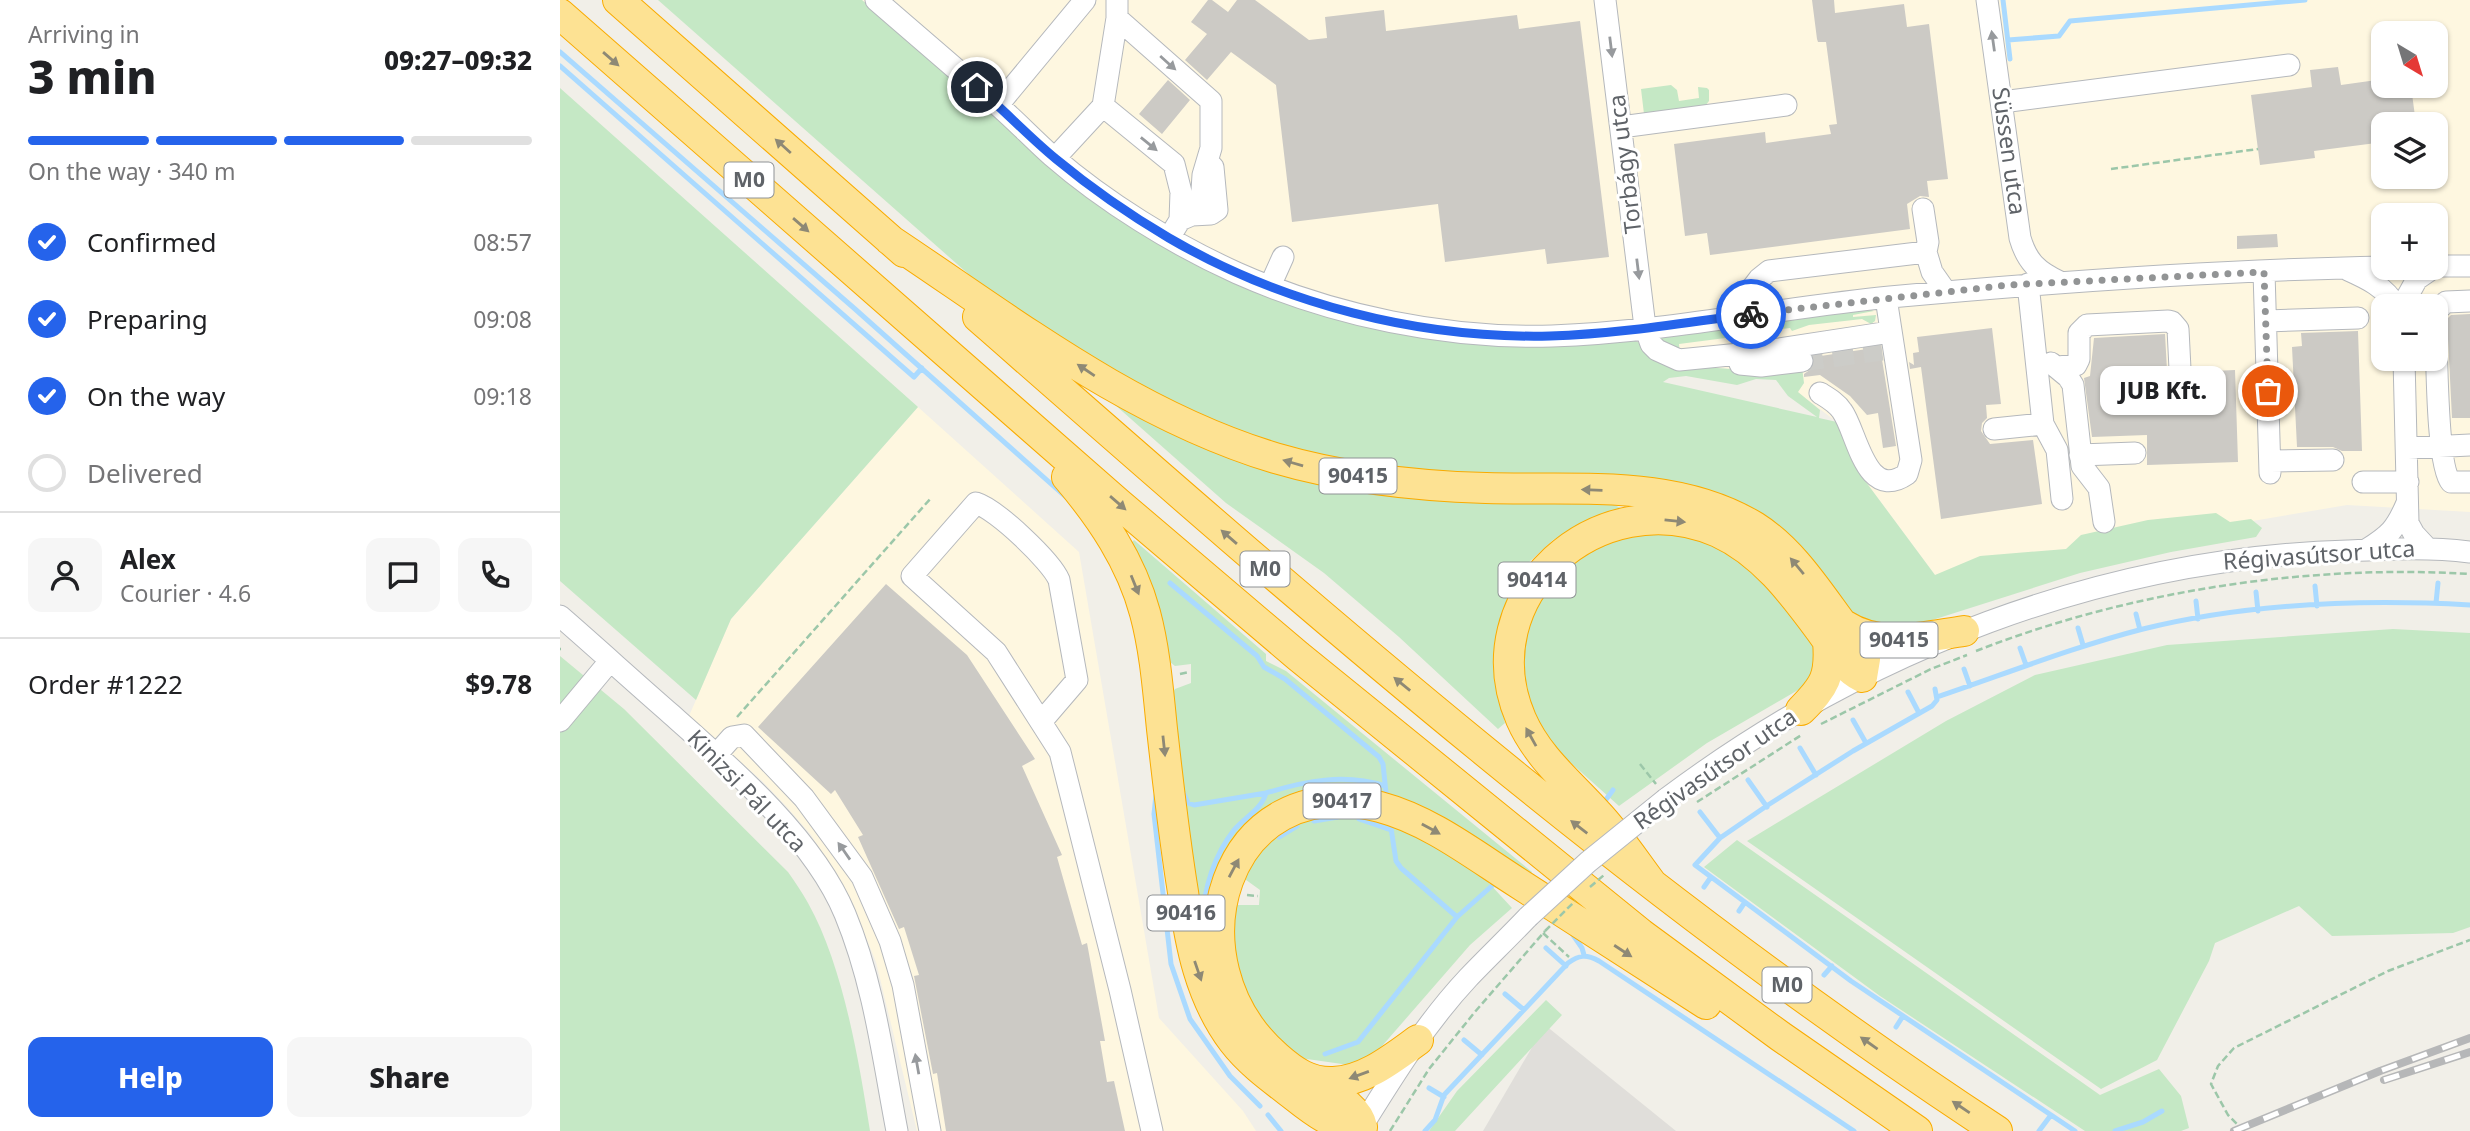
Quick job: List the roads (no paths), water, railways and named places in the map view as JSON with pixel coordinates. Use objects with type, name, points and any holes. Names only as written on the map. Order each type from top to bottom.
[{"type":"highway","name":"M0","points":[[618,0],[1325,620],[1541,798],[1822,1011],[1997,1131]]},
{"type":"highway","name":"M0","points":[[560,15],[1298,656],[1641,934],[1780,1036],[1917,1131]]},
{"type":"highway","name":"90415","points":[[890,240],[1096,377],[1162,414],[1224,441],[1313,469],[1412,484],[1637,492],[1680,497],[1710,505],[1756,528],[1798,566],[1833,631],[1862,652],[1865,667],[1862,677]]},
{"type":"highway","name":"90416","points":[[938,345],[1087,500],[1119,548],[1145,614],[1153,650],[1173,828],[1191,949],[1207,995],[1232,1040],[1251,1061],[1309,1093],[1338,1124],[1370,1130]]},
{"type":"highway","name":"90414","points":[[1652,884],[1598,813],[1558,775],[1538,751],[1521,719],[1513,694],[1510,650],[1515,624],[1540,575],[1581,539],[1607,527],[1633,520],[1694,523],[1728,538],[1760,559],[1833,631]]},
{"type":"highway","name":"90415","points":[[1833,631],[1899,640],[1964,631]]},
{"type":"highway","points":[[1805,724],[1827,679],[1833,631]]},
{"type":"highway","name":"90417","points":[[1309,1093],[1246,1022],[1225,979],[1219,953],[1219,917],[1233,868],[1247,846],[1281,817],[1304,807],[1331,802],[1353,801],[1382,807],[1416,821],[1466,849],[1742,1028],[1780,1036]]},
{"type":"highway","points":[[1309,1093],[1374,1069],[1418,1040]]},
{"type":"highway","name":"90416","points":[[1309,1093],[1323,1131]]},
{"type":"street","points":[[876,0],[1055,158],[1101,193],[1180,224],[1235,272],[1350,312],[1399,322],[1477,334],[1549,336],[1600,333],[1886,298],[2018,285],[2371,267]]},
{"type":"street","points":[[998,105],[1085,0]]},
{"type":"street","name":"Torbágy utca","points":[[1605,0],[1645,327]]},
{"type":"street","name":"Süssen utca","points":[[1987,0],[2024,253]]},
{"type":"street","points":[[1055,158],[1103,106],[1117,9]]},
{"type":"street","points":[[1117,9],[1211,101],[1211,148],[1203,175],[1201,206],[1180,224]]},
{"type":"street","points":[[2002,102],[2289,65]]},
{"type":"street","points":[[1621,127],[1786,105]]},
{"type":"street","points":[[1103,106],[1174,164],[1181,192],[1180,224]]},
{"type":"street","points":[[1923,209],[1928,242],[1926,252],[1932,272],[1946,292]]},
{"type":"street","points":[[1730,317],[1759,279],[1769,271],[1926,252]]},
{"type":"street","points":[[2024,253],[2034,267],[2062,282]]},
{"type":"street","points":[[2024,253],[2018,285],[2034,353],[2043,424],[2057,450],[2062,499]]},
{"type":"street","points":[[1270,286],[1283,257]]},
{"type":"street","points":[[2448,267],[2470,266]]},
{"type":"street","points":[[2342,268],[2369,279],[2389,294]]},
{"type":"street","points":[[2264,272],[2270,467],[2333,460]]},
{"type":"street","points":[[1820,393],[1842,410],[1864,461],[1873,474],[1893,480],[1907,474],[1911,460],[1888,337],[1886,298]]},
{"type":"street","points":[[2448,302],[2470,301]]},
{"type":"street","points":[[2266,321],[2358,318]]},
{"type":"street","points":[[2059,367],[2076,365],[2079,359],[2079,333],[2087,325],[2168,321],[2178,328],[2180,369]]},
{"type":"street","points":[[1645,327],[1651,344],[1657,350],[1679,360],[1761,366],[1802,360]]},
{"type":"street","points":[[1679,360],[1743,353],[1768,338],[1888,337]]},
{"type":"street","points":[[2034,353],[2059,367],[2068,377],[2076,395],[2082,466],[2099,488],[2104,522]]},
{"type":"street","points":[[2405,371],[2408,523],[2427,548]]},
{"type":"street","points":[[2438,371],[2448,479],[2454,482],[2470,482]]},
{"type":"street","points":[[1994,429],[2043,424]]},
{"type":"street","points":[[2408,448],[2470,445]]},
{"type":"street","points":[[2080,455],[2135,453]]},
{"type":"street","points":[[2363,482],[2408,492]]},
{"type":"street","points":[[2367,550],[2387,537],[2398,525],[2408,492]]},
{"type":"street","points":[[1041,722],[1077,680],[1059,580],[1055,570],[1035,550],[987,506],[976,503],[912,576],[996,652],[1060,752],[1121,990],[1152,1131]]},
{"type":"street","name":"Régivasútsor utca","points":[[1370,1130],[1418,1040],[1466,980],[1539,927],[1588,862],[1661,792],[1732,752],[1805,724],[1862,677],[1964,631],[2039,604],[2115,582],[2201,564],[2291,552],[2427,548],[2470,552]]},
{"type":"street","name":"Kinizsi Pál utca","points":[[560,616],[716,755],[797,838],[826,877],[845,912],[863,965],[877,1017],[897,1131]]},
{"type":"street","points":[[560,721],[610,661]]},
{"type":"street","points":[[716,755],[733,737],[744,735],[804,798],[862,877],[890,941],[903,985],[930,1131]]},
{"type":"waterway","points":[[2003,0],[2010,59]]},
{"type":"waterway","points":[[2008,40],[2059,36],[2070,21],[2305,0]]},
{"type":"waterway","points":[[560,52],[1067,498]]},
{"type":"waterway","points":[[560,66],[914,377],[922,368]]},
{"type":"waterway","points":[[1170,583],[1257,656],[1264,667],[1285,679],[1379,757],[1383,764],[1386,793]]},
{"type":"waterway","points":[[2436,603],[2438,583]]},
{"type":"waterway","points":[[2315,586],[2317,606]]},
{"type":"waterway","points":[[2256,592],[2258,611]]},
{"type":"waterway","points":[[2196,601],[2198,619]]},
{"type":"waterway","points":[[1937,697],[2091,644],[2143,629],[2223,613],[2347,603],[2470,605]]},
{"type":"waterway","points":[[2136,614],[2140,630]]},
{"type":"waterway","points":[[2078,628],[2083,645]]},
{"type":"waterway","points":[[2020,648],[2026,665]]},
{"type":"waterway","points":[[1964,669],[1970,686]]},
{"type":"waterway","points":[[1935,689],[1937,700],[1932,706],[1853,751],[1768,805],[1720,838],[1695,865],[1851,981],[2075,1131]]},
{"type":"waterway","points":[[1908,692],[1919,713]]},
{"type":"waterway","points":[[1853,720],[1866,743]]},
{"type":"waterway","points":[[1800,748],[1816,775]]},
{"type":"waterway","points":[[1202,923],[1207,886],[1220,851],[1234,830],[1261,804],[1266,793],[1295,785],[1340,779],[1385,786]]},
{"type":"waterway","points":[[1748,780],[1767,807]]},
{"type":"waterway","points":[[1602,805],[1613,790]]},
{"type":"waterway","points":[[1184,794],[1188,803],[1194,805],[1266,793]]},
{"type":"waterway","points":[[1156,795],[1154,814],[1171,964],[1190,1019],[1230,1076],[1260,1106]]},
{"type":"waterway","points":[[1700,812],[1720,838]]},
{"type":"waterway","points":[[1314,821],[1338,817]]},
{"type":"waterway","points":[[1359,819],[1391,830]]},
{"type":"waterway","points":[[1279,837],[1297,826]]},
{"type":"waterway","points":[[1391,828],[1396,861],[1401,868],[1457,917]]},
{"type":"waterway","points":[[1704,887],[1711,877]]},
{"type":"waterway","points":[[1325,1054],[1358,1042],[1457,917],[1494,884],[1498,886]]},
{"type":"waterway","points":[[1739,911],[1745,902]]},
{"type":"waterway","points":[[1573,935],[1584,955]]},
{"type":"waterway","points":[[1546,948],[1566,966]]},
{"type":"waterway","points":[[1425,1131],[1435,1120],[1444,1095],[1568,963],[1583,956],[1599,961],[1854,1131]]},
{"type":"waterway","points":[[1824,975],[1832,966]]},
{"type":"waterway","points":[[1505,994],[1524,1010]]},
{"type":"waterway","points":[[1896,1027],[1903,1016]]},
{"type":"waterway","points":[[1464,1040],[1482,1055]]},
{"type":"waterway","points":[[1429,1088],[1444,1097]]},
{"type":"waterway","points":[[2115,1131],[2143,1122],[2162,1111]]},
{"type":"waterway","points":[[1268,1115],[1281,1131]]},
{"type":"waterway","points":[[2039,1131],[2051,1115]]},
{"type":"tunnel","points":[[1802,361],[1882,350]]},
{"type":"railway","points":[[2234,1131],[2380,1071],[2470,1038]]},
{"type":"railway","points":[[2384,1080],[2470,1052]]},
{"type":"place","name":"JUB Kft.","points":[[2268,391]]}]
